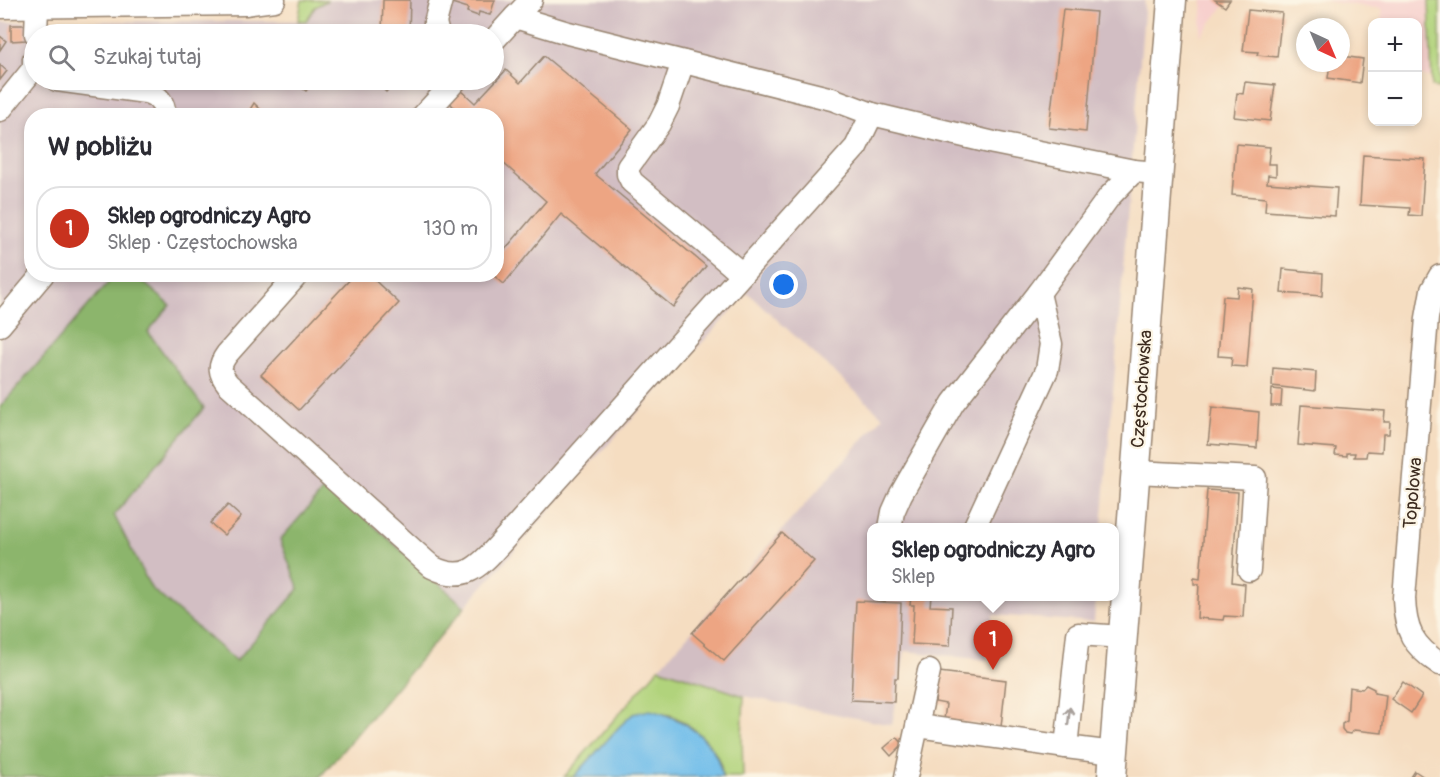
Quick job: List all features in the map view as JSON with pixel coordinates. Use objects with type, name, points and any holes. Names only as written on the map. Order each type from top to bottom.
[{"type":"main road","name":"Częstochowska","points":[[1113,765],[1136,472],[1147,172],[1172,0]]},
{"type":"street","points":[[6,5],[37,7],[245,4],[274,0]]},
{"type":"street","points":[[435,24],[441,0]]},
{"type":"street","points":[[504,29],[531,0]]},
{"type":"street","points":[[36,24],[37,7]]},
{"type":"street","points":[[515,17],[568,33],[832,99],[872,114],[994,143],[1147,172]]},
{"type":"street","points":[[683,62],[668,106],[659,124],[628,167],[628,174],[632,182],[742,274]]},
{"type":"street","points":[[0,110],[24,80]]},
{"type":"street","points":[[123,90],[156,95],[162,102],[163,108]]},
{"type":"street","points":[[430,108],[447,90]]},
{"type":"street","points":[[291,282],[227,354],[219,367],[220,375],[432,567],[444,573],[455,574],[470,571],[483,563],[856,147],[872,114]]},
{"type":"street","points":[[892,523],[893,512],[901,494],[953,403],[1039,293],[1109,197],[1147,172]]},
{"type":"street","name":"Topolowa","points":[[1440,276],[1431,290],[1427,318],[1404,607],[1410,634],[1425,653],[1440,664]]},
{"type":"street","points":[[0,325],[36,282]]},
{"type":"street","points":[[976,523],[1047,370],[1052,344],[1039,293]]},
{"type":"street","points":[[1136,472],[1255,478],[1249,570]]},
{"type":"street","points":[[1066,747],[1078,634],[1123,637]]},
{"type":"street","points":[[906,777],[929,671]]},
{"type":"street","points":[[918,726],[1066,747],[1113,765]]},
{"type":"shaded area","points":[[328,0],[1145,0],[1102,523],[867,523],[867,601],[1096,601],[1094,622],[993,615],[987,660],[905,651],[892,725],[744,696],[659,668],[883,417],[748,293],[591,463],[320,777],[0,777],[0,22],[306,21],[315,7]]},
{"type":"shaded area","points":[[1203,0],[1229,0],[1200,36]]},
{"type":"shaded area","points":[[1318,0],[1429,0],[1433,77],[1422,76],[1422,18],[1382,18],[1383,9]]},
{"type":"green space","points":[[302,0],[328,0],[315,7],[306,21],[298,21]]},
{"type":"green space","points":[[1429,0],[1440,0],[1440,88],[1432,87]]},
{"type":"green space","points":[[109,282],[143,282],[170,305],[148,332],[204,408],[114,515],[151,588],[236,661],[299,589],[280,540],[328,485],[465,607],[320,777],[0,777],[0,407]]},
{"type":"green space","points":[[659,668],[744,696],[743,777],[722,777],[717,756],[700,734],[670,715],[657,713],[633,714],[574,777],[564,777]]},
{"type":"water","points":[[650,710],[675,719],[697,733],[714,752],[722,777],[574,777],[633,714]]},
{"type":"building","points":[[383,0],[410,0],[409,24],[382,24]]},
{"type":"building","points":[[453,0],[495,0],[490,15],[479,12],[478,16],[467,12],[468,8],[452,3]]},
{"type":"building","points":[[1215,0],[1230,0],[1225,7]]},
{"type":"building","points":[[1063,9],[1096,12],[1086,132],[1049,128]]},
{"type":"building","points":[[1248,10],[1282,13],[1277,57],[1243,51]]},
{"type":"building","points":[[11,25],[24,25],[24,40],[11,41]]},
{"type":"building","points":[[0,36],[6,41],[0,50]]},
{"type":"building","points":[[544,56],[632,129],[595,174],[706,266],[673,307],[561,214],[504,284],[502,282],[504,282],[504,251],[546,201],[504,164],[504,108],[454,108],[449,101],[461,90],[475,103],[487,90],[504,90],[506,70],[520,83]]},
{"type":"building","points":[[1350,57],[1363,59],[1360,83],[1328,78],[1329,72],[1350,72]]},
{"type":"building","points":[[0,65],[7,71],[0,80]]},
{"type":"building","points":[[1245,82],[1275,85],[1270,121],[1234,117],[1237,93],[1243,94]]},
{"type":"building","points":[[1236,144],[1270,147],[1268,164],[1276,164],[1276,176],[1268,175],[1267,183],[1337,188],[1335,216],[1265,211],[1266,198],[1232,195]]},
{"type":"building","points":[[1363,155],[1425,159],[1421,216],[1409,215],[1410,208],[1360,205]]},
{"type":"building","points":[[1283,269],[1323,273],[1322,296],[1281,293]]},
{"type":"building","points":[[348,282],[377,282],[399,303],[299,410],[261,375]]},
{"type":"building","points":[[1238,287],[1253,289],[1247,367],[1231,366],[1232,357],[1218,356],[1223,296],[1237,297]]},
{"type":"building","points":[[1273,368],[1316,372],[1315,391],[1272,386]]},
{"type":"building","points":[[1272,389],[1282,390],[1281,406],[1271,406]]},
{"type":"building","points":[[1301,405],[1385,411],[1384,422],[1390,422],[1389,434],[1383,434],[1382,452],[1367,451],[1366,457],[1354,457],[1355,453],[1347,453],[1347,456],[1335,455],[1336,448],[1298,445]]},
{"type":"building","points":[[1212,407],[1259,412],[1257,448],[1208,444]]},
{"type":"building","points":[[1207,490],[1238,492],[1232,582],[1245,584],[1243,617],[1224,616],[1223,620],[1197,618],[1199,584],[1194,584],[1194,578],[1200,579]]},
{"type":"building","points":[[228,505],[241,517],[224,535],[210,523]]},
{"type":"building","points":[[782,533],[814,561],[724,661],[692,633]]},
{"type":"building","points":[[856,601],[901,603],[898,678],[895,678],[894,702],[851,700]]},
{"type":"building","points":[[910,601],[930,601],[930,606],[952,607],[950,646],[912,644],[914,605],[910,605]]},
{"type":"building","points":[[939,672],[1006,680],[1001,727],[944,720],[946,704],[935,702]]},
{"type":"building","points":[[1403,682],[1422,696],[1411,713],[1391,699]]},
{"type":"building","points":[[1366,685],[1374,689],[1374,693],[1386,695],[1382,733],[1354,730],[1350,734],[1345,733],[1342,724],[1347,721],[1349,687],[1362,689]]},
{"type":"building","points":[[897,737],[903,744],[891,756],[884,748]]},
{"type":"building","points":[[1415,771],[1424,777],[1411,777]]},
{"type":"place","name":"Sklep ogrodniczy Agro","points":[[993,670]]}]
